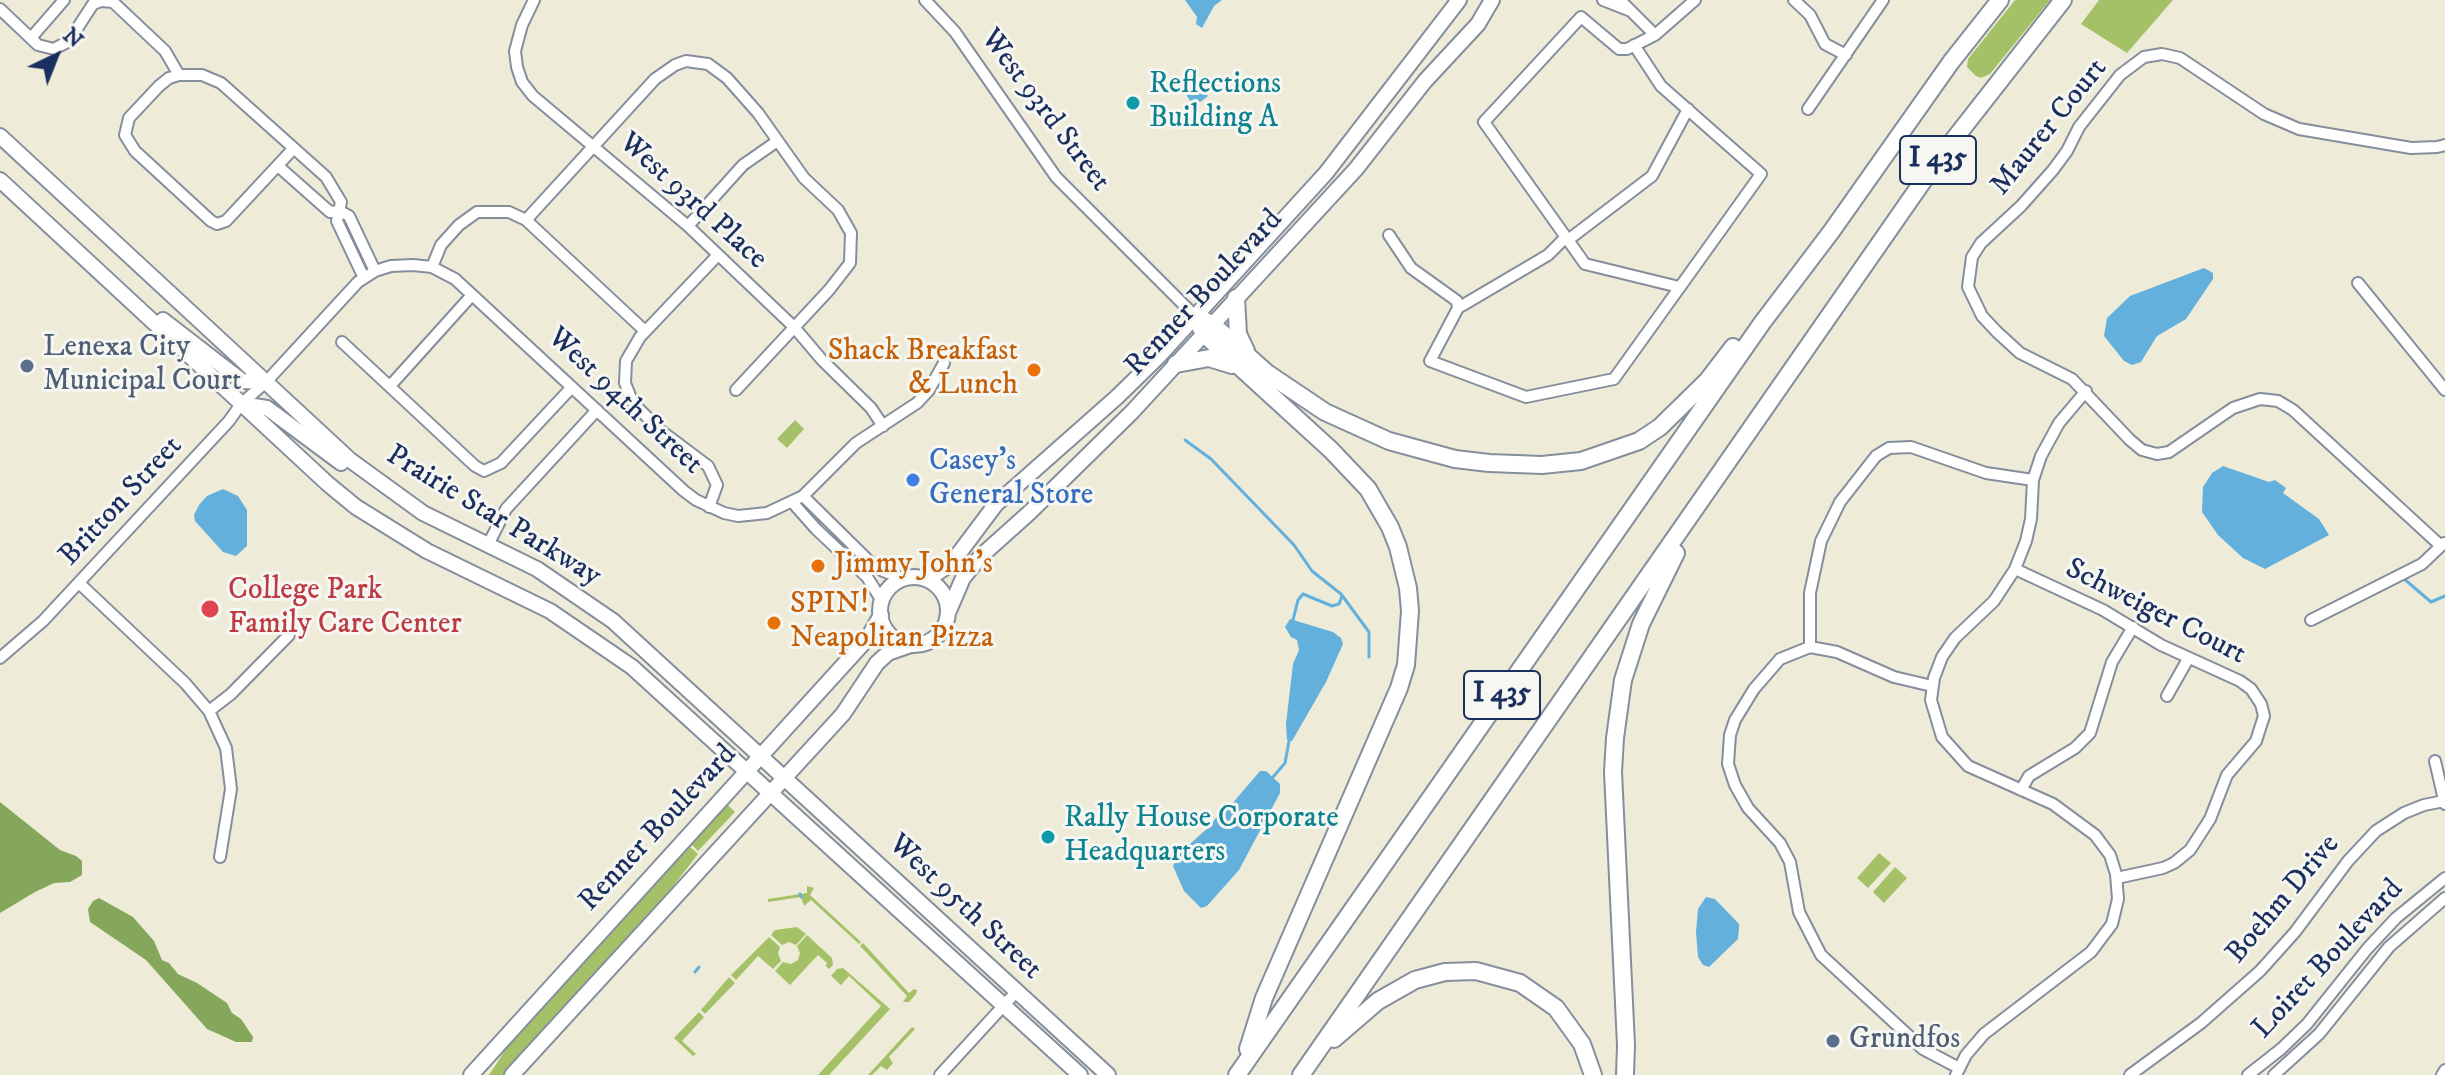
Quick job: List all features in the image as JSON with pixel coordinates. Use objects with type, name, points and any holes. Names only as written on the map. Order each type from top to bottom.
[{"type":"highway","name":"I 435","points":[[1240,1071],[1762,323],[1831,232],[1951,62],[2000,0]]},
{"type":"highway","name":"I 435","points":[[1301,1075],[1937,161],[2063,0]]},
{"type":"highway","points":[[1236,298],[1238,334],[1247,364]]},
{"type":"highway","points":[[1195,316],[1247,364],[1368,489],[1398,547],[1410,611],[1406,665],[1399,688],[1264,998],[1240,1071]]},
{"type":"highway","points":[[1176,364],[1209,358],[1247,364],[1325,412],[1389,441],[1455,459],[1542,465],[1600,456],[1639,441],[1660,427],[1707,381],[1750,324],[1762,323]]},
{"type":"highway","points":[[1625,1075],[1613,772],[1617,713],[1623,680],[1641,624],[1673,558],[1697,522],[1700,503]]},
{"type":"highway","points":[[1314,1058],[1378,1001],[1398,989],[1430,975],[1476,971],[1520,983],[1556,1008],[1582,1044],[1593,1075]]},
{"type":"main road","name":"Renner Boulevard","points":[[922,578],[951,564],[996,504],[1117,397],[1195,316],[1326,173],[1459,0]]},
{"type":"main road","name":"Renner Boulevard","points":[[948,613],[963,578],[981,556],[1132,412],[1356,169],[1425,81],[1478,24],[1492,0]]},
{"type":"main road","name":"Prairie Star Parkway","points":[[0,136],[350,460],[433,518],[537,569],[613,621],[785,777]]},
{"type":"main road","name":"Prairie Star Parkway","points":[[0,180],[328,484],[379,523],[427,551],[529,599],[615,654],[770,794]]},
{"type":"main road","points":[[90,263],[242,381],[266,382]]},
{"type":"main road","points":[[241,404],[267,408],[343,464],[394,493]]},
{"type":"main road","points":[[922,578],[941,590],[948,613],[944,628],[934,639],[911,645],[890,634],[881,608],[889,588],[905,579],[922,578]]},
{"type":"main road","name":"Renner Boulevard","points":[[471,1075],[868,638],[881,608]]},
{"type":"main road","name":"Renner Boulevard","points":[[512,1075],[850,706],[877,663],[888,653],[911,645]]},
{"type":"main road","name":"West 95th Street","points":[[785,777],[1108,1075]]},
{"type":"main road","name":"West 95th Street","points":[[770,794],[1080,1075]]},
{"type":"main road","points":[[484,1075],[523,1016]]},
{"type":"street","points":[[31,38],[64,0]]},
{"type":"street","name":"West 93rd Place","points":[[534,0],[522,25],[515,51],[522,82],[533,96],[688,226],[794,327],[822,360],[871,408],[883,426]]},
{"type":"street","name":"West 93rd Street","points":[[925,0],[955,32],[1056,177],[1195,316]]},
{"type":"street","points":[[1603,0],[1633,12]]},
{"type":"street","points":[[1620,0],[1655,35]]},
{"type":"street","points":[[1679,287],[1585,264],[1484,122],[1581,17],[1619,49],[1655,35],[1695,0]]},
{"type":"street","points":[[1794,0],[1810,15],[1825,44],[1846,55]]},
{"type":"street","points":[[1808,109],[1883,0]]},
{"type":"street","points":[[0,9],[47,49],[63,46],[69,41],[93,4],[113,2],[165,51],[179,75]]},
{"type":"street","points":[[1634,45],[1661,86],[1688,109],[1761,174],[1614,379],[1526,397],[1430,361],[1458,308],[1548,255],[1652,176],[1688,109]]},
{"type":"street","name":"Maurer Court","points":[[2443,544],[2293,410],[2278,401],[2260,399],[2241,405],[2175,450],[2157,454],[2142,450],[2072,379],[2020,353],[1997,332],[1982,316],[1968,287],[1972,257],[1981,243],[2035,191],[2120,75],[2144,57],[2162,54],[2180,58],[2264,114],[2299,129],[2411,148],[2445,145]]},
{"type":"street","points":[[526,220],[655,79],[686,61],[708,64],[727,78],[758,113],[804,178],[838,210],[851,233],[852,243],[850,263],[736,390]]},
{"type":"street","points":[[293,149],[226,221],[217,224],[135,151],[125,135],[129,118],[169,78],[202,75],[221,83],[293,149],[332,185],[341,202],[337,221],[364,278]]},
{"type":"street","points":[[688,226],[743,165],[776,142]]},
{"type":"street","points":[[278,166],[330,212],[340,211],[349,216],[375,271]]},
{"type":"street","points":[[432,267],[441,245],[459,225],[477,212],[509,212],[526,220],[645,331]]},
{"type":"street","points":[[1389,235],[1411,268],[1457,301],[1458,308]]},
{"type":"street","points":[[709,507],[717,485],[708,466],[660,430],[633,403],[625,383],[626,361],[645,331],[717,256]]},
{"type":"street","name":"Britton Street","points":[[0,658],[35,630],[229,421],[241,404],[266,382],[364,278],[375,271],[403,265],[432,267]]},
{"type":"street","name":"West 94th Street","points":[[432,267],[455,279],[684,491],[709,507],[747,516],[767,513],[798,500]]},
{"type":"street","points":[[2358,283],[2445,390]]},
{"type":"street","points":[[390,386],[472,295]]},
{"type":"street","points":[[342,342],[484,471],[501,463],[572,387]]},
{"type":"street","points":[[798,500],[842,455],[917,403],[929,390],[944,363]]},
{"type":"street","points":[[1932,686],[1894,677],[1837,652],[1810,647],[1780,659],[1754,689],[1735,720],[1730,735],[1728,764],[1735,785],[1749,809],[1780,843],[1790,862],[1799,912],[1821,955],[1923,1049],[1957,1072],[1984,1034],[2097,946],[2112,924],[2118,899],[2117,878],[2110,855],[2086,827],[2053,804],[1974,770],[1952,751],[1942,737],[1931,700],[1938,667],[1951,644],[1994,601],[2015,569],[2026,541],[2031,519],[2033,480],[2041,456],[2053,432],[2086,391]]},
{"type":"street","points":[[488,545],[506,509],[597,410]]},
{"type":"street","points":[[1810,647],[1810,593],[1821,541],[1846,492],[1876,456],[1889,448],[1911,447],[1986,473],[2033,480]]},
{"type":"street","points":[[798,500],[874,565],[905,579]]},
{"type":"street","points":[[798,500],[816,529],[867,577],[881,608]]},
{"type":"street","points":[[2311,620],[2422,564],[2443,544]]},
{"type":"street","name":"Schweiger Court","points":[[2015,569],[2103,610],[2188,659],[2251,689],[2263,711],[2256,741],[2227,775],[2210,819],[2190,850],[2163,868],[2117,878]]},
{"type":"street","points":[[79,583],[185,683],[209,711],[226,748],[231,789],[220,857]]},
{"type":"street","points":[[2021,790],[2029,776],[2075,748],[2090,733],[2112,662],[2133,627]]},
{"type":"street","points":[[209,711],[231,694],[289,635]]},
{"type":"street","points":[[2167,696],[2188,659]]},
{"type":"street","points":[[2435,761],[2444,803]]},
{"type":"street","name":"Boehm Drive","points":[[2130,1075],[2201,1023],[2260,971],[2295,932],[2348,861],[2376,831],[2404,813],[2424,805],[2444,803]]},
{"type":"street","name":"Loiret Boulevard","points":[[2248,1075],[2292,1040],[2378,937],[2412,903],[2445,878]]},
{"type":"street","name":"Loiret Boulevard","points":[[2274,1075],[2303,1051],[2335,1016],[2389,947],[2445,898]]},
{"type":"street","points":[[940,1075],[1016,992]]},
{"type":"street","points":[[2323,1006],[2335,1016]]},
{"type":"green space","points":[[2015,0],[2050,0],[1990,74],[1981,78],[1976,76],[1967,67],[1968,59]]},
{"type":"green space","points":[[2099,0],[2173,0],[2127,53],[2081,24]]},
{"type":"green space","points":[[795,420],[804,429],[787,448],[777,439]]},
{"type":"green space","points":[[0,802],[60,850],[82,861],[82,875],[70,882],[54,883],[0,913]]},
{"type":"green space","points":[[727,804],[735,812],[698,851],[691,844]]},
{"type":"green space","points":[[687,844],[698,854],[661,902],[504,1075],[489,1075],[523,1023]]},
{"type":"green space","points":[[1879,853],[1891,863],[1868,888],[1857,878]]},
{"type":"green space","points":[[1895,867],[1907,878],[1884,903],[1873,892]]},
{"type":"green space","points":[[807,886],[814,888],[810,895],[861,942],[859,944],[811,900],[804,906],[801,897],[768,902],[768,899],[807,893]]},
{"type":"green space","points":[[99,898],[133,917],[154,941],[162,960],[178,974],[227,1003],[253,1037],[252,1042],[236,1042],[207,1029],[146,960],[90,922],[88,909]]},
{"type":"green space","points":[[797,927],[806,934],[796,945],[789,942],[782,945],[771,935],[775,930]]},
{"type":"green space","points":[[807,935],[832,958],[833,965],[829,969],[818,955],[790,985],[775,971],[783,962],[791,964],[798,960],[800,953],[797,946]]},
{"type":"green space","points":[[769,937],[780,947],[778,953],[781,961],[773,969],[758,956],[736,980],[731,975]]},
{"type":"green space","points":[[863,943],[909,993],[917,990],[909,1002],[903,1002],[907,996],[860,946]]},
{"type":"green space","points":[[843,968],[890,1009],[829,1075],[818,1075],[881,1006],[849,976],[841,985],[831,976],[837,969]]},
{"type":"green space","points":[[729,977],[735,983],[705,1014],[701,1010]]},
{"type":"green space","points":[[699,1012],[704,1017],[682,1041],[696,1054],[693,1056],[674,1038]]},
{"type":"green space","points":[[912,1027],[915,1029],[889,1057],[893,1063],[887,1070],[881,1066],[868,1075]]},
{"type":"water","points":[[1185,0],[1222,0],[1214,6],[1202,28],[1196,24],[1197,17]]},
{"type":"water","points":[[1205,76],[1209,83],[1206,85],[1209,89],[1205,92],[1208,96],[1199,103],[1195,99],[1191,102],[1180,86],[1193,77],[1197,82]]},
{"type":"water","points":[[2204,268],[2213,273],[2213,279],[2186,319],[2157,336],[2141,362],[2132,365],[2124,361],[2104,336],[2107,318],[2130,296]]},
{"type":"water","points":[[2223,466],[2269,482],[2275,480],[2286,488],[2283,493],[2319,519],[2329,535],[2265,569],[2243,558],[2218,535],[2202,512],[2203,487],[2212,473]]},
{"type":"water","points":[[223,489],[238,496],[247,510],[247,546],[236,556],[223,552],[195,521],[194,515],[199,505],[207,496]]},
{"type":"water","points":[[1290,619],[1333,632],[1343,644],[1326,682],[1292,741],[1287,740],[1286,724],[1293,664],[1299,650],[1297,640],[1285,627]]},
{"type":"water","points":[[1260,771],[1266,771],[1280,784],[1280,793],[1239,870],[1207,906],[1201,908],[1184,891],[1173,866],[1181,852],[1210,826],[1220,812],[1231,805]]},
{"type":"water","points":[[1706,897],[1715,899],[1739,924],[1738,939],[1709,967],[1703,965],[1698,957],[1696,932],[1698,909]]},
{"type":"waterway","points":[[1185,440],[1211,459],[1294,545],[1312,571],[1341,594],[1369,632],[1369,657]]},
{"type":"waterway","points":[[2403,578],[2431,602],[2445,596]]},
{"type":"waterway","points":[[1293,620],[1298,600],[1303,594],[1332,606],[1339,604],[1342,596]]},
{"type":"waterway","points":[[1273,777],[1285,763],[1289,741]]},
{"type":"waterway","points":[[695,972],[699,967]]},
{"type":"place","name":"Reflections Building A","points":[[1133,103]]},
{"type":"place","name":"Lenexa City Municipal Court","points":[[27,366]]},
{"type":"place","name":"Shack Breakfast & Lunch","points":[[1034,370]]},
{"type":"place","name":"Casey's General Store","points":[[913,480]]},
{"type":"place","name":"Jimmy John's","points":[[818,566]]},
{"type":"place","name":"College Park Family Care Center","points":[[210,609]]},
{"type":"place","name":"SPIN! Neapolitan Pizza","points":[[774,623]]},
{"type":"place","name":"Rally House Corporate Headquarters","points":[[1048,837]]},
{"type":"place","name":"Grundfos","points":[[1833,1041]]}]
